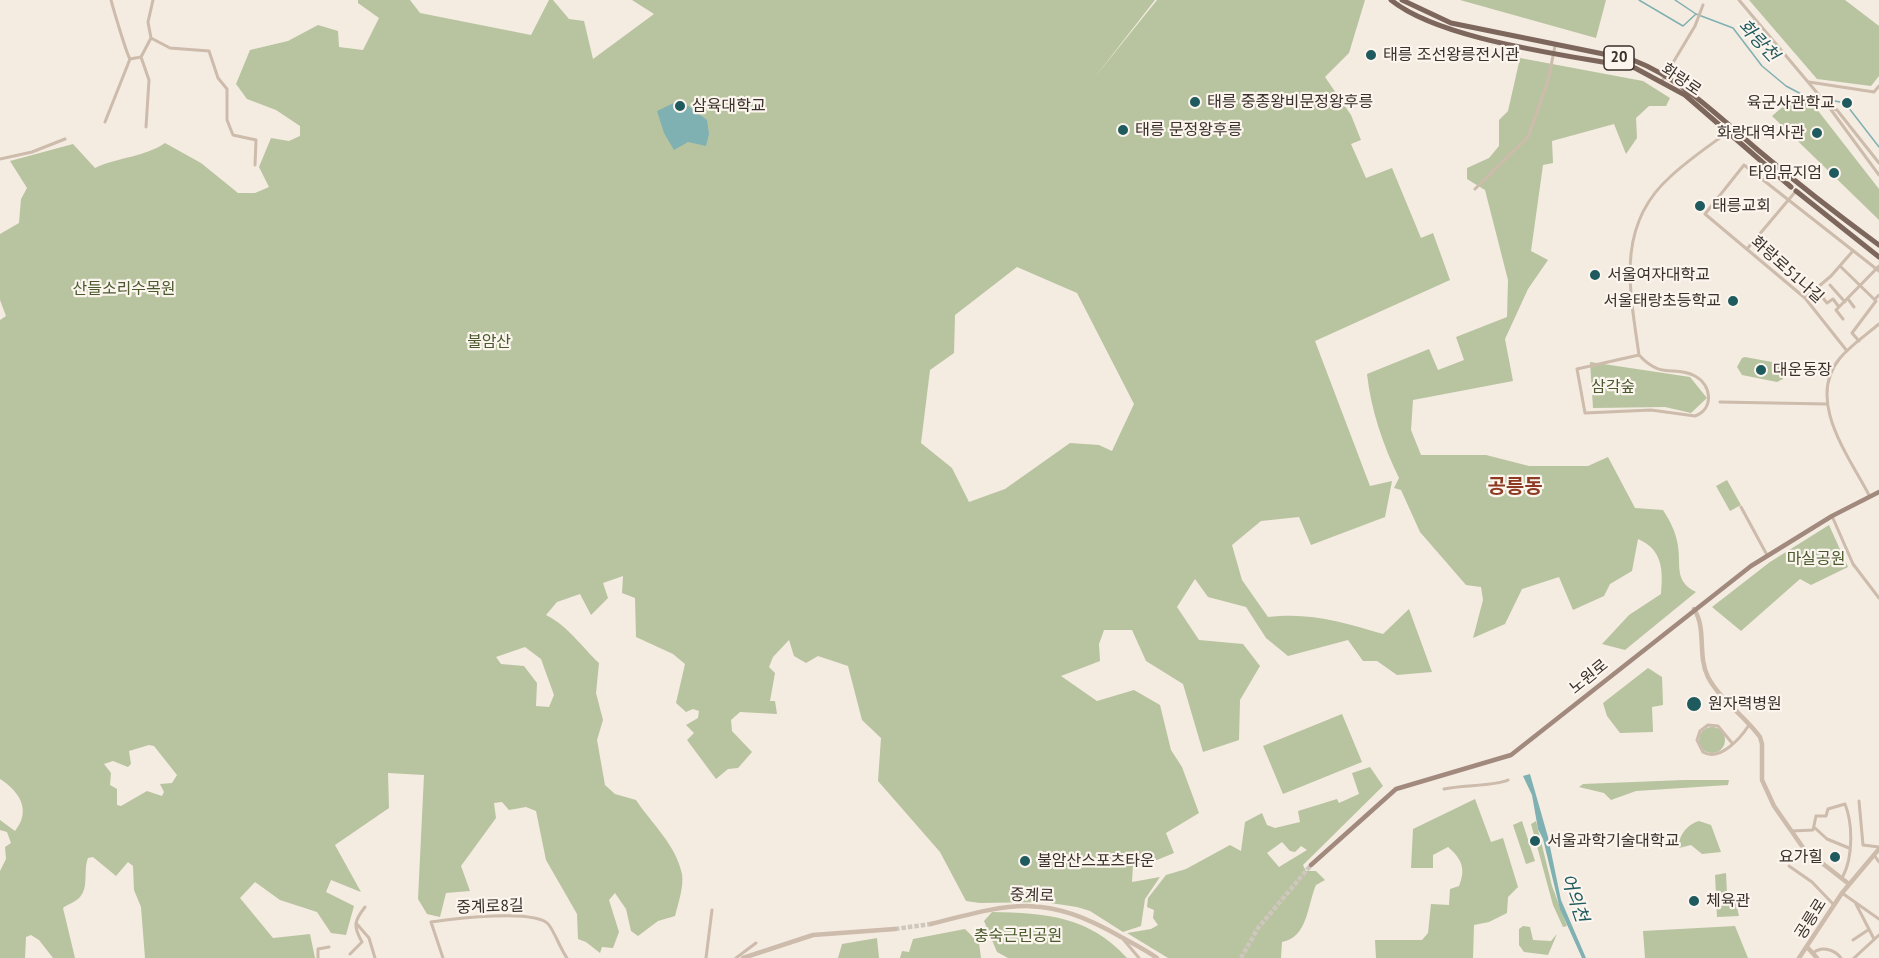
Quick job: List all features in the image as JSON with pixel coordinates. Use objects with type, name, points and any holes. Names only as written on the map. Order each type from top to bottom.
[{"type":"main road","name":"화랑로","points":[[1391,0],[1406,11],[1453,30],[1635,69],[1664,78],[1793,189],[1879,257]]},
{"type":"main road","name":"화랑로","points":[[1402,0],[1451,23],[1555,46],[1633,60],[1692,94],[1796,182],[1879,245]]},
{"type":"main road","name":"노원로","points":[[1311,865],[1396,789],[1511,755],[1694,609],[1767,555],[1832,516],[1879,492]]},
{"type":"street","points":[[111,0],[125,42],[126,54],[130,59]]},
{"type":"street","points":[[146,127],[149,80],[141,57],[151,38],[148,22],[153,0]]},
{"type":"street","points":[[1739,0],[1829,107],[1879,175]]},
{"type":"street","points":[[1664,78],[1695,26],[1703,5]]},
{"type":"street","points":[[151,38],[170,48],[209,51],[218,78],[227,89],[229,128],[233,135],[256,140],[255,165]]},
{"type":"street","points":[[1475,189],[1528,137],[1548,81],[1555,46]]},
{"type":"street","points":[[130,59],[141,57]]},
{"type":"street","points":[[105,122],[130,59]]},
{"type":"street","points":[[1807,81],[1874,92],[1879,86]]},
{"type":"street","points":[[1829,107],[1837,110],[1879,163]]},
{"type":"street","points":[[1639,355],[1577,369],[1585,413],[1651,410],[1695,416],[1706,408],[1710,400],[1707,389],[1695,376],[1658,370],[1647,364],[1639,355],[1628,280],[1634,235],[1645,208],[1668,178],[1732,129]]},
{"type":"street","points":[[0,159],[32,152],[65,140]]},
{"type":"street","name":"화랑로51나길","points":[[1788,200],[1744,165],[1705,214],[1805,298],[1847,351]]},
{"type":"street","points":[[1747,249],[1788,200],[1793,189]]},
{"type":"street","points":[[1788,200],[1852,252],[1878,269],[1839,307],[1837,311],[1843,319]]},
{"type":"street","points":[[1805,298],[1852,252]]},
{"type":"street","points":[[1840,266],[1875,299]]},
{"type":"street","points":[[1830,285],[1854,307]]},
{"type":"street","points":[[1859,341],[1852,333],[1876,303],[1875,299],[1879,295]]},
{"type":"street","points":[[1823,298],[1827,303],[1833,299],[1839,307]]},
{"type":"street","points":[[1870,497],[1826,404],[1827,382],[1839,360],[1847,351],[1879,324]]},
{"type":"street","points":[[1720,402],[1826,404]]},
{"type":"street","points":[[1742,507],[1767,555]]},
{"type":"street","points":[[1832,516],[1853,564],[1879,598]]},
{"type":"street","points":[[1694,609],[1701,620],[1702,659],[1709,678],[1756,731],[1762,744],[1761,772],[1765,788],[1804,849],[1849,884]]},
{"type":"street","points":[[1732,743],[1718,726],[1713,725],[1702,729],[1697,740],[1700,749],[1710,756],[1719,755],[1732,743],[1749,725]]},
{"type":"street","points":[[1444,789],[1465,784],[1502,783],[1508,780]]},
{"type":"street","points":[[1851,831],[1861,830],[1858,801]]},
{"type":"street","points":[[1815,828],[1816,816],[1826,816],[1828,809],[1845,804],[1851,831],[1847,864],[1839,876]]},
{"type":"street","points":[[1792,831],[1815,828],[1827,839],[1849,848]]},
{"type":"street","name":"공릉로","points":[[1799,958],[1808,948],[1842,893],[1879,848],[1863,846],[1861,830]]},
{"type":"street","points":[[1874,855],[1879,862]]},
{"type":"street","points":[[1789,866],[1812,882],[1834,905]]},
{"type":"street","points":[[1839,876],[1856,876]]},
{"type":"street","name":"공릉로","points":[[1842,893],[1879,919]]},
{"type":"street","points":[[1856,904],[1874,939]]},
{"type":"street","name":"중계로","points":[[931,924],[999,908],[1045,906],[1068,910],[1097,922],[1158,958]]},
{"type":"street","points":[[350,954],[362,942],[354,929],[356,923],[354,921],[365,907]]},
{"type":"street","points":[[705,958],[712,910]]},
{"type":"street","name":"중계로8길","points":[[442,958],[431,922],[473,917],[535,917],[548,924],[567,958]]},
{"type":"street","points":[[356,923],[369,938],[375,958]]},
{"type":"street","points":[[743,958],[813,934],[896,928]]},
{"type":"street","points":[[1853,940],[1868,930]]},
{"type":"street","points":[[1854,958],[1879,935]]},
{"type":"street","points":[[1123,938],[1139,958]]},
{"type":"street","points":[[736,958],[756,943]]},
{"type":"street","points":[[318,958],[318,949],[330,947]]},
{"type":"street","points":[[1808,948],[1815,956],[1821,949],[1830,950],[1841,958]]},
{"type":"green space","name":"불암산","points":[[358,0],[410,0],[420,13],[531,35],[549,0],[553,0],[569,19],[584,21],[593,59],[654,14],[632,0],[1155,0],[1095,77],[1157,0],[1365,0],[1349,53],[1325,77],[1351,115],[1361,140],[1351,144],[1366,178],[1392,168],[1421,238],[1433,233],[1450,280],[1315,341],[1370,486],[1392,481],[1385,517],[1311,545],[1299,517],[1261,521],[1232,545],[1242,580],[1268,617],[1312,617],[1383,634],[1409,609],[1432,672],[1397,675],[1377,661],[1363,661],[1348,640],[1288,656],[1266,638],[1246,607],[1208,597],[1195,579],[1177,607],[1199,640],[1243,644],[1260,666],[1240,700],[1239,740],[1203,752],[1183,684],[1146,661],[1132,630],[1104,630],[1099,644],[1100,661],[1061,676],[1097,701],[1134,690],[1160,705],[1171,750],[1182,767],[1199,813],[1166,833],[1174,853],[1145,865],[1133,865],[1132,882],[1160,877],[1145,899],[1141,926],[1123,932],[1090,911],[1077,907],[1044,902],[980,903],[966,901],[940,852],[878,781],[881,738],[862,720],[848,666],[818,656],[806,663],[794,656],[789,640],[773,657],[769,667],[775,673],[770,701],[775,701],[777,714],[740,712],[731,720],[732,731],[752,752],[738,768],[728,769],[716,779],[687,740],[694,733],[686,725],[698,718],[699,711],[693,709],[686,712],[676,703],[685,664],[673,654],[636,637],[635,598],[622,593],[623,576],[603,583],[608,598],[591,615],[580,594],[557,602],[546,615],[568,631],[599,663],[596,693],[603,720],[597,740],[605,785],[615,794],[636,800],[675,854],[682,879],[675,916],[658,921],[638,936],[631,931],[626,909],[615,893],[609,900],[619,932],[613,948],[602,947],[600,953],[578,939],[577,914],[546,860],[536,811],[526,807],[509,810],[502,802],[494,803],[496,818],[461,866],[470,891],[446,893],[440,917],[427,914],[418,899],[424,775],[388,773],[389,808],[335,845],[361,892],[331,880],[326,892],[354,906],[346,935],[331,933],[317,912],[280,900],[255,882],[240,898],[273,938],[310,934],[315,958],[145,958],[141,907],[134,890],[133,866],[128,862],[116,876],[93,857],[88,858],[83,893],[63,908],[75,958],[53,958],[39,940],[31,935],[26,937],[25,958],[0,958],[0,871],[6,859],[5,847],[11,843],[7,832],[0,830],[0,820],[15,831],[20,823],[23,808],[18,795],[0,779],[0,320],[6,316],[0,300],[0,234],[19,223],[21,199],[27,188],[10,161],[73,144],[95,168],[149,151],[165,143],[201,163],[238,193],[255,193],[269,187],[259,167],[271,138],[289,141],[300,136],[300,126],[276,110],[247,99],[236,84],[250,50],[288,41],[318,25],[338,31],[339,47],[363,50],[379,18],[358,3]],"holes":[[[1017,267],[1077,293],[1134,404],[1112,451],[1099,445],[1070,443],[1005,489],[969,502],[952,468],[921,443],[930,370],[954,353],[955,315]],[[525,647],[541,659],[554,695],[549,707],[536,706],[537,683],[524,666],[501,664],[496,657]],[[149,745],[154,746],[177,775],[172,783],[160,784],[164,792],[162,796],[147,791],[121,806],[117,805],[117,789],[110,785],[111,773],[104,764],[113,761],[128,767],[131,764],[129,751]]]},
{"type":"green space","points":[[1460,0],[1606,0],[1596,38]]},
{"type":"green space","points":[[1749,0],[1845,0],[1879,26],[1879,76],[1871,86],[1817,79]]},
{"type":"green space","points":[[1520,58],[1643,81],[1670,98],[1666,106],[1649,106],[1636,118],[1637,138],[1626,154],[1614,124],[1552,141],[1553,163],[1543,165],[1531,251],[1548,260],[1528,289],[1505,339],[1513,381],[1413,400],[1411,430],[1421,455],[1486,455],[1529,466],[1588,466],[1608,457],[1635,508],[1663,510],[1676,536],[1681,578],[1689,588],[1696,592],[1625,650],[1602,644],[1629,615],[1661,594],[1660,562],[1652,549],[1638,539],[1632,571],[1610,584],[1604,596],[1573,610],[1559,577],[1522,589],[1505,624],[1473,638],[1483,600],[1481,587],[1466,585],[1420,532],[1401,490],[1394,488],[1399,478],[1378,427],[1371,401],[1367,374],[1429,349],[1438,370],[1464,360],[1456,337],[1507,317],[1508,280],[1485,190],[1467,179],[1467,168],[1489,158],[1499,146],[1499,120],[1508,111]]},
{"type":"green space","points":[[1793,98],[1812,103],[1879,189],[1879,220],[1772,116]]},
{"type":"green space","name":"대운동장","points":[[1745,357],[1783,364],[1783,379],[1777,382],[1742,375],[1737,367]]},
{"type":"green space","name":"삼각숲","points":[[1590,362],[1690,377],[1707,398],[1691,413],[1665,407],[1593,408]]},
{"type":"green space","points":[[1727,480],[1741,505],[1730,511],[1716,486]]},
{"type":"green space","name":"마실공원","points":[[1829,525],[1848,567],[1811,585],[1800,579],[1741,631],[1712,607],[1770,562]]},
{"type":"green space","points":[[1648,668],[1662,677],[1663,705],[1652,707],[1653,732],[1620,733],[1607,716],[1603,703]]},
{"type":"green space","points":[[1342,714],[1362,762],[1283,794],[1263,746]]},
{"type":"green space","points":[[1712,727],[1721,731],[1725,740],[1721,749],[1712,753],[1703,749],[1699,740],[1703,731]]},
{"type":"green space","points":[[1370,767],[1383,786],[1303,865],[1306,871],[1316,871],[1325,880],[1316,885],[1302,927],[1291,939],[1282,942],[1281,958],[1168,958],[1127,933],[1151,929],[1158,925],[1153,918],[1154,910],[1147,907],[1148,898],[1166,875],[1186,869],[1230,845],[1241,851],[1245,822],[1262,813],[1267,825],[1275,828],[1300,822],[1298,811],[1337,799],[1339,803],[1359,794],[1352,773]],"holes":[[[1282,842],[1290,851],[1295,852],[1301,846],[1307,850],[1279,867],[1267,853]]]},
{"type":"green space","points":[[1729,780],[1728,785],[1636,791],[1611,800],[1604,793],[1579,787],[1583,784]]},
{"type":"green space","points":[[1475,799],[1491,842],[1503,838],[1518,887],[1508,897],[1507,913],[1489,922],[1474,925],[1473,958],[1376,958],[1375,940],[1422,940],[1428,933],[1431,904],[1449,905],[1450,889],[1459,886],[1461,880],[1461,865],[1457,856],[1448,847],[1433,855],[1433,868],[1411,868],[1413,829]]},
{"type":"green space","points":[[1522,821],[1535,861],[1526,864],[1513,825]]},
{"type":"green space","points":[[1536,821],[1552,886],[1567,926],[1563,927],[1553,905],[1531,824]]},
{"type":"green space","points":[[1699,821],[1711,825],[1721,852],[1702,854],[1691,845],[1679,848],[1684,832],[1690,825]]},
{"type":"green space","points":[[1726,873],[1727,894],[1734,894],[1739,916],[1717,917],[1715,875]]},
{"type":"green space","name":"충숙근린공원","points":[[992,912],[1048,916],[1082,925],[1113,944],[1127,958],[1008,958],[997,952],[984,921]]},
{"type":"green space","points":[[1523,926],[1530,927],[1533,940],[1551,941],[1557,934],[1548,955],[1524,952],[1519,945],[1519,929]]},
{"type":"green space","points":[[1735,926],[1748,958],[1645,958],[1643,931]]},
{"type":"green space","name":"충숙근린공원","points":[[965,929],[979,943],[981,958],[900,958],[902,951],[909,952],[913,939]]},
{"type":"green space","points":[[877,938],[879,958],[838,958],[842,944]]},
{"type":"water","points":[[680,100],[707,120],[709,134],[706,146],[688,142],[674,150],[664,133],[657,111]]},
{"type":"water","points":[[1530,774],[1548,837],[1561,900],[1586,958],[1582,958],[1560,909],[1543,839],[1538,829],[1532,795],[1523,776]]},
{"type":"waterway","name":"화랑천","points":[[1639,0],[1683,26],[1696,14],[1733,28],[1762,66],[1786,86],[1803,95],[1820,99]]},
{"type":"waterway","points":[[1675,0],[1696,14]]},
{"type":"waterway","name":"화랑천","points":[[1825,99],[1845,103],[1879,147]]},
{"type":"tunnel","points":[[1241,958],[1258,928],[1311,865]]},
{"type":"tunnel","points":[[895,929],[931,924]]},
{"type":"place","name":"태릉 조선왕릉전시관","points":[[1371,55]]},
{"type":"place","name":"태릉 중종왕비문정왕후릉","points":[[1195,102]]},
{"type":"place","name":"육군사관학교","points":[[1847,103]]},
{"type":"place","name":"삼육대학교","points":[[680,106]]},
{"type":"place","name":"태릉 문정왕후릉","points":[[1123,130]]},
{"type":"place","name":"화랑대역사관","points":[[1817,133]]},
{"type":"place","name":"타임뮤지엄","points":[[1834,173]]},
{"type":"place","name":"태릉교회","points":[[1700,206]]},
{"type":"place","name":"서울여자대학교","points":[[1595,275]]},
{"type":"place","name":"서울태랑초등학교","points":[[1733,301]]},
{"type":"place","name":"대운동장","points":[[1761,370]]},
{"type":"place","name":"원자력병원","points":[[1694,704]]},
{"type":"place","name":"서울과학기술대학교","points":[[1535,841]]},
{"type":"place","name":"요가힐","points":[[1835,857]]},
{"type":"place","name":"불암산스포츠타운","points":[[1025,861]]},
{"type":"place","name":"체육관","points":[[1694,901]]},
{"type":"district","name":"공릉동","points":[[1515,487]]},
{"type":"park label","name":"산들소리수목원","points":[[124,289]]},
{"type":"water label","name":"어의천","points":[[1574,898]]}]
